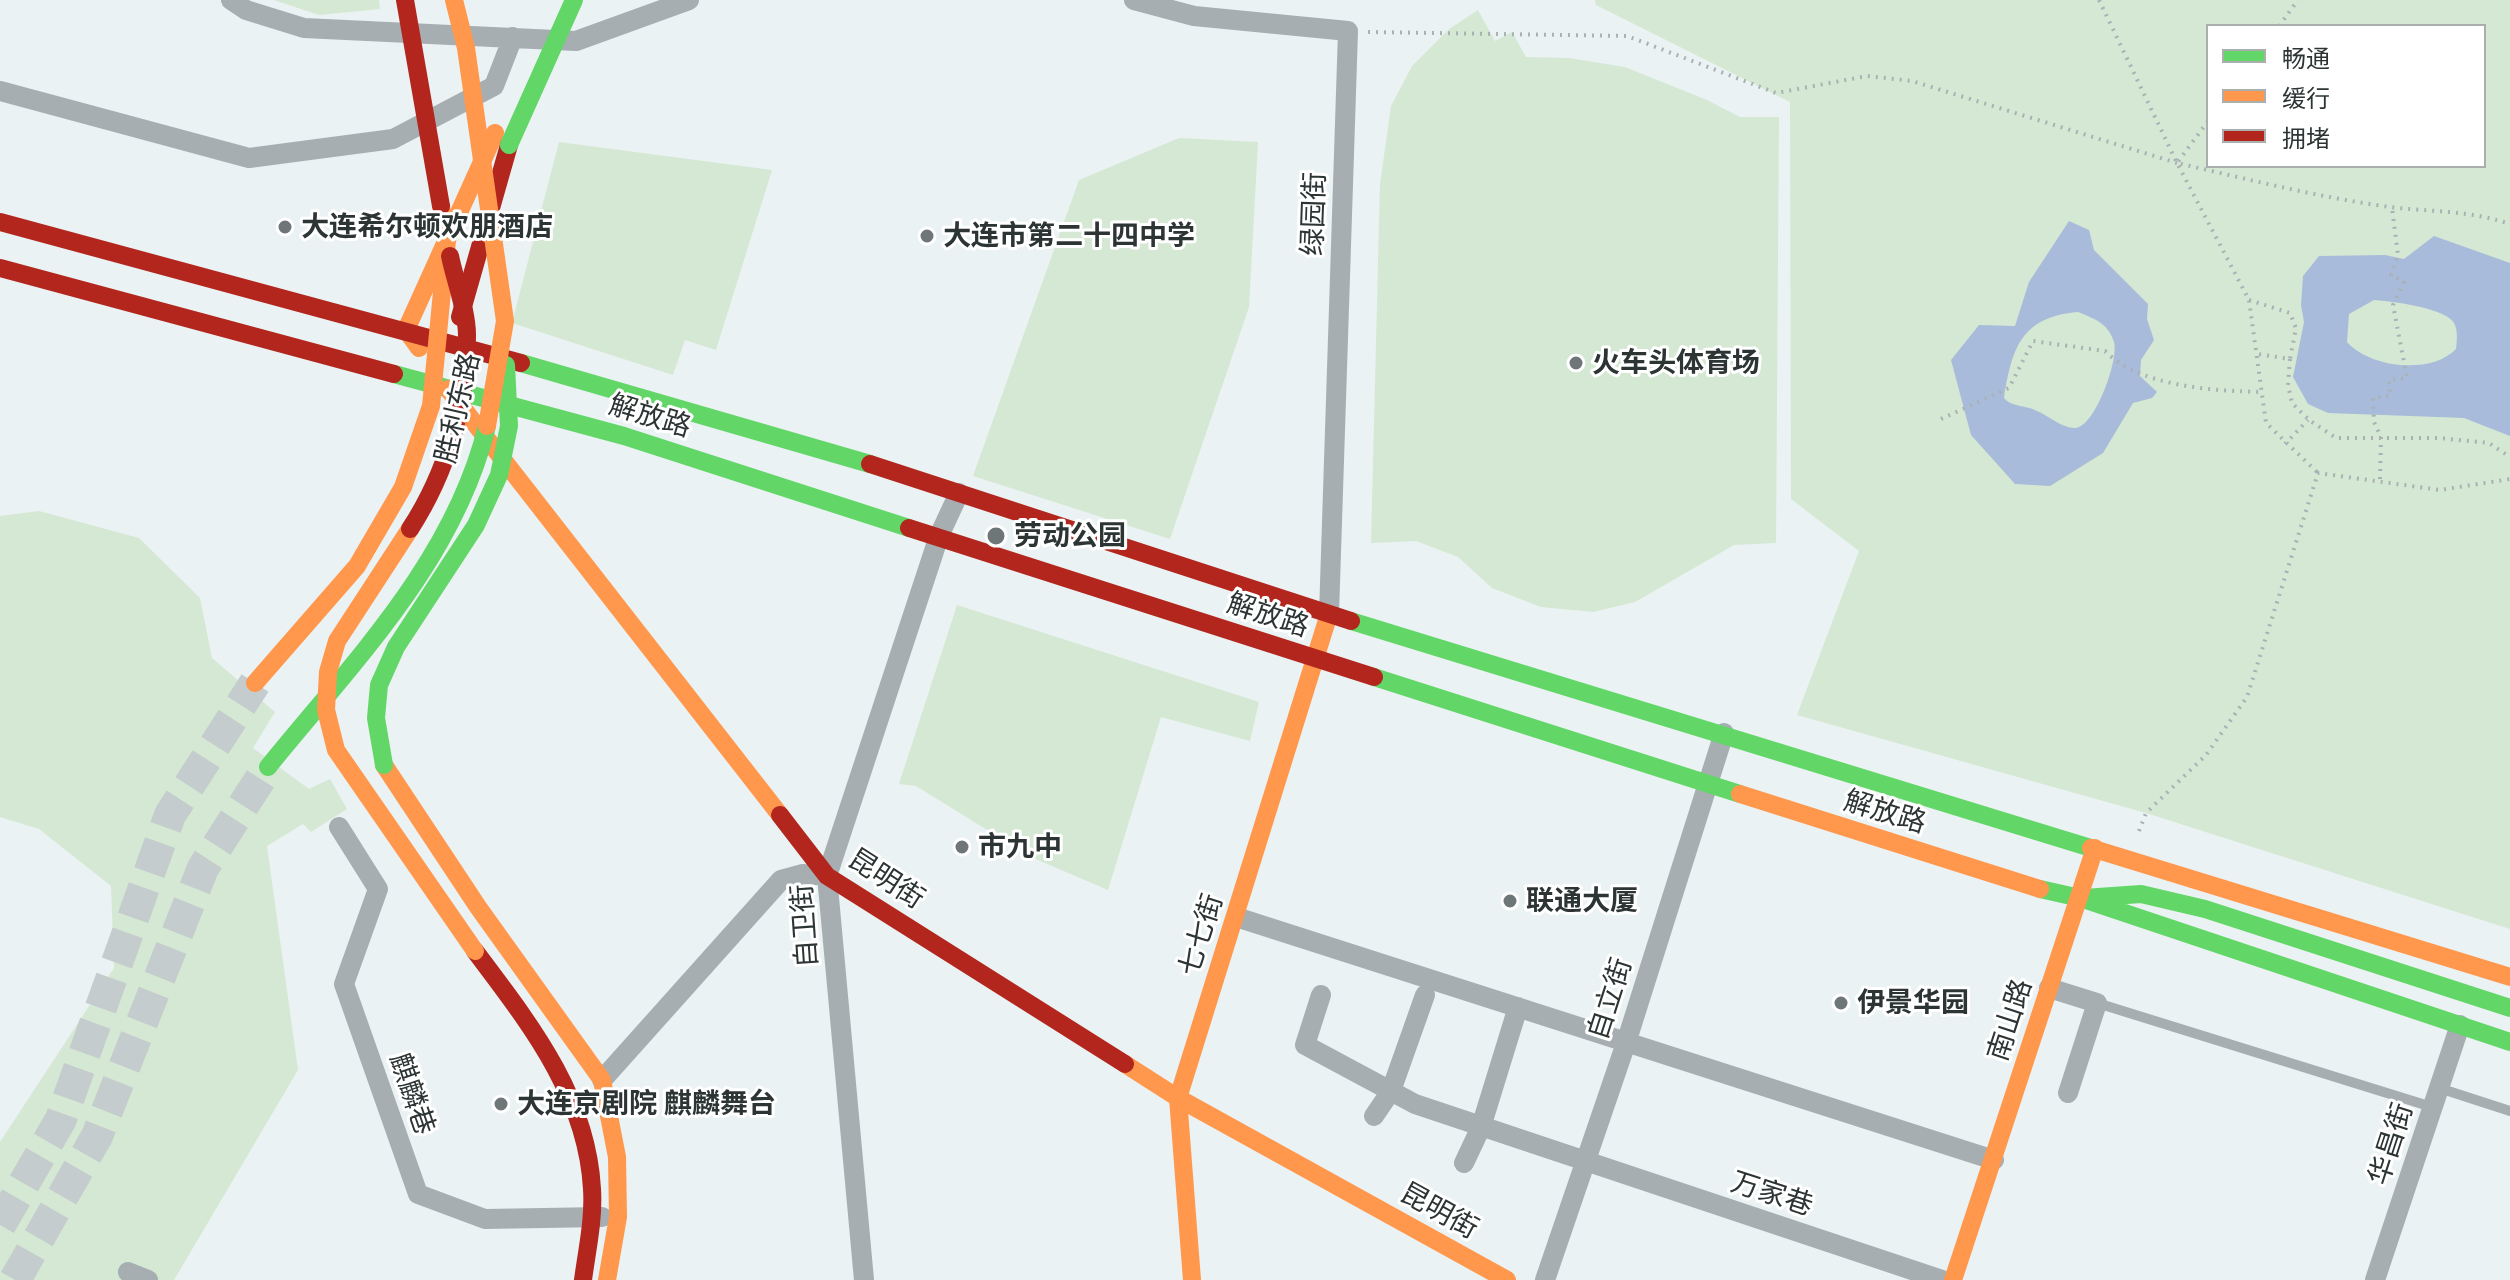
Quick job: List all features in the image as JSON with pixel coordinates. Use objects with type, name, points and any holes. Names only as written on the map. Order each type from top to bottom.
[{"type":"main road","points":[[405,0],[447,240],[467,333],[458,418],[445,462],[421,512],[337,641],[328,672],[326,710],[336,750],[545,1047],[564,1080],[588,1150],[591,1218],[583,1280]]},
{"type":"main road","name":"胜利东路","points":[[268,767],[424,573],[455,517],[479,458],[505,321],[466,48],[454,0]]},
{"type":"main road","points":[[406,330],[574,0]]},
{"type":"main road","points":[[452,345],[502,139],[547,13]]},
{"type":"main road","name":"解放路","points":[[0,222],[406,330],[844,455],[1329,614],[2510,977]]},
{"type":"main road","points":[[255,683],[357,566],[403,487],[431,406],[447,240]]},
{"type":"main road","name":"解放路","points":[[0,268],[624,436],[1708,786],[2026,886],[2080,898],[2510,1042]]},
{"type":"main road","points":[[505,321],[509,426],[499,475],[476,525],[396,647],[379,685],[376,718],[384,765],[478,907],[602,1080],[617,1157],[618,1217],[607,1280]]},
{"type":"main road","name":"昆明街","points":[[406,330],[827,876],[1178,1098],[1507,1280]]},
{"type":"main road","name":"七七街","points":[[1192,1280],[1178,1098],[1329,614]]},
{"type":"main road","name":"南山路","points":[[1953,1280],[2095,848]]},
{"type":"main road","points":[[2080,898],[2141,894],[2205,909],[2510,1008]]},
{"type":"street","points":[[231,0],[246,10],[304,28],[576,41],[689,0]]},
{"type":"street","points":[[1134,0],[1194,16],[1348,31]]},
{"type":"street","name":"绿园街","points":[[1329,614],[1348,31]]},
{"type":"street","points":[[0,91],[249,158],[393,139],[494,86],[513,37]]},
{"type":"street","name":"自卫街","points":[[864,1280],[827,876],[939,536],[959,493]]},
{"type":"street","name":"自立街","points":[[1545,1280],[1626,1043],[1724,733]]},
{"type":"street","name":"麒麟巷","points":[[339,827],[378,889],[344,984],[418,1194],[485,1219],[618,1217]]},
{"type":"street","points":[[602,1080],[781,880],[803,874],[827,876]]},
{"type":"street","points":[[1236,917],[1994,1160]]},
{"type":"street","points":[[2049,988],[2097,1003],[2068,1093]]},
{"type":"street","name":"万家巷","points":[[1321,995],[1305,1045],[1391,1091],[1481,1127],[1942,1280]]},
{"type":"street","points":[[1374,1116],[1391,1091],[1425,995]]},
{"type":"street","points":[[1464,1163],[1481,1127],[1518,1007]]},
{"type":"street","name":"华昌街","points":[[2375,1280],[2460,1025]]},
{"type":"street","points":[[128,1272],[148,1280]]},
{"type":"lane","points":[[2097,1003],[2435,1098],[2510,1111]]},
{"type":"path","points":[[2099,0],[2177,163],[2249,300],[2266,423],[2318,473],[2440,490],[2510,479]]},
{"type":"path","points":[[2280,24],[2298,0]]},
{"type":"path","points":[[1348,31],[1627,36],[1776,93],[1867,76],[1912,81],[2177,163],[2328,198],[2392,208],[2472,212],[2510,224]]},
{"type":"path","points":[[2177,163],[2206,124]]},
{"type":"path","points":[[2380,480],[2381,437],[2374,422],[2373,398],[2390,396],[2389,380],[2407,378],[2393,305],[2404,282],[2391,275],[2398,255],[2392,208]]},
{"type":"path","points":[[2249,300],[2290,313],[2296,328],[2288,385],[2292,403],[2309,420],[2336,438],[2381,437],[2489,443],[2510,457]]},
{"type":"path","points":[[1941,419],[2009,388],[2033,341],[2105,351],[2112,358],[2154,379],[2209,391],[2263,392]]},
{"type":"path","points":[[2257,354],[2290,359]]},
{"type":"path","points":[[2285,444],[2309,420]]},
{"type":"path","points":[[2139,831],[2146,813],[2206,755],[2247,697],[2318,473]]},
{"type":"green space","points":[[274,0],[379,0],[380,9],[319,15]]},
{"type":"green space","points":[[1595,0],[2510,0],[2510,929],[2146,813],[1797,715],[1859,551],[1791,499],[1790,102],[1596,5]]},
{"type":"green space","name":"火车头体育场","points":[[1478,10],[1495,41],[1512,32],[1526,57],[1569,58],[1625,67],[1707,100],[1740,117],[1779,117],[1776,543],[1734,545],[1635,602],[1593,612],[1541,607],[1492,588],[1458,557],[1416,541],[1371,543],[1380,184],[1391,106],[1412,66],[1449,29]]},
{"type":"green space","points":[[1179,138],[1258,142],[1249,307],[1170,539],[973,476],[1079,180]]},
{"type":"green space","points":[[559,142],[772,170],[716,350],[685,340],[673,375],[512,323]]},
{"type":"green space","points":[[39,511],[139,538],[200,598],[212,658],[275,712],[253,748],[309,789],[330,779],[347,809],[311,832],[303,824],[267,846],[298,1070],[174,1280],[0,1280],[0,1217],[4,1211],[0,1206],[0,1142],[114,968],[111,886],[39,829],[0,817],[0,516]]},
{"type":"green space","points":[[957,605],[1259,702],[1250,741],[1161,717],[1108,890],[1031,857],[916,786],[899,784]]},
{"type":"water","points":[[2069,221],[2089,230],[2094,250],[2148,304],[2147,319],[2154,340],[2141,360],[2140,376],[2157,392],[2152,398],[2133,403],[2103,453],[2050,486],[2015,484],[1971,435],[1951,360],[1979,325],[2015,326],[2029,282]],"holes":[[[2078,312],[2100,322],[2108,330],[2115,350],[2098,404],[2084,424],[2076,428],[2004,398],[2011,364],[2023,338],[2044,321]]]},
{"type":"water","points":[[2434,236],[2510,263],[2510,436],[2464,418],[2328,413],[2308,404],[2293,377],[2304,322],[2301,305],[2303,276],[2319,256],[2385,255],[2404,259]],"holes":[[[2374,300],[2441,313],[2454,323],[2456,349],[2432,363],[2417,365],[2385,362],[2357,351],[2347,342],[2349,314]]]},
{"type":"tunnel","points":[[0,1225],[61,1119],[170,815],[255,683]]},
{"type":"tunnel","points":[[15,1280],[97,1136],[203,868],[268,767]]},
{"type":"traffic: fast","points":[[509,145],[574,0]]},
{"type":"traffic: fast","points":[[521,363],[870,464]]},
{"type":"traffic: fast","points":[[384,765],[376,718],[379,685],[396,647],[476,525],[499,475],[509,426],[506,365]]},
{"type":"traffic: fast","points":[[394,374],[624,436],[909,528]]},
{"type":"traffic: fast","points":[[268,767],[366,649],[426,566],[472,475],[487,426]]},
{"type":"traffic: fast","points":[[1351,621],[2091,848]]},
{"type":"traffic: fast","points":[[1374,677],[1740,794]]},
{"type":"traffic: fast","points":[[2040,889],[2080,898],[2510,1042]]},
{"type":"traffic: fast","points":[[2084,898],[2141,894],[2205,909],[2510,1008]]},
{"type":"traffic: slow","points":[[454,0],[466,48],[505,321],[487,426]]},
{"type":"traffic: slow","points":[[419,348],[406,330],[495,133]]},
{"type":"traffic: slow","points":[[255,683],[357,566],[403,487],[431,406],[447,240],[441,206]]},
{"type":"traffic: slow","points":[[448,389],[780,815]]},
{"type":"traffic: slow","points":[[410,529],[337,641],[328,672],[326,710],[336,750],[475,951]]},
{"type":"traffic: slow","points":[[1192,1280],[1178,1098],[1329,614]]},
{"type":"traffic: slow","points":[[384,765],[478,907],[602,1080],[617,1157],[618,1217],[607,1280]]},
{"type":"traffic: slow","points":[[1740,794],[2040,889]]},
{"type":"traffic: slow","points":[[2091,848],[2510,977]]},
{"type":"traffic: slow","points":[[1953,1280],[2095,848]]},
{"type":"traffic: slow","points":[[1125,1064],[1178,1098],[1507,1280]]},
{"type":"traffic: jam","points":[[405,0],[441,206]]},
{"type":"traffic: jam","points":[[460,317],[509,145]]},
{"type":"traffic: jam","points":[[0,222],[521,363]]},
{"type":"traffic: jam","points":[[410,529],[444,461],[459,412],[463,386],[467,335],[450,256]]},
{"type":"traffic: jam","points":[[0,268],[394,374]]},
{"type":"traffic: jam","points":[[870,464],[1351,621]]},
{"type":"traffic: jam","points":[[909,528],[1374,677]]},
{"type":"traffic: jam","points":[[780,815],[827,876],[1125,1064]]},
{"type":"traffic: jam","points":[[475,951],[552,1062],[579,1122],[588,1155],[592,1189],[590,1234],[583,1280]]},
{"type":"place","name":"大连希尔顿欢朋酒店","points":[[285,227]]},
{"type":"place","name":"大连市第二十四中学","points":[[927,236]]},
{"type":"place","name":"火车头体育场","points":[[1576,363]]},
{"type":"place","name":"劳动公园","points":[[996,536]]},
{"type":"place","name":"市九中","points":[[962,847]]},
{"type":"place","name":"联通大厦","points":[[1510,901]]},
{"type":"place","name":"伊景华园","points":[[1841,1003]]},
{"type":"place","name":"大连京剧院 麒麟舞台","points":[[501,1104]]}]
